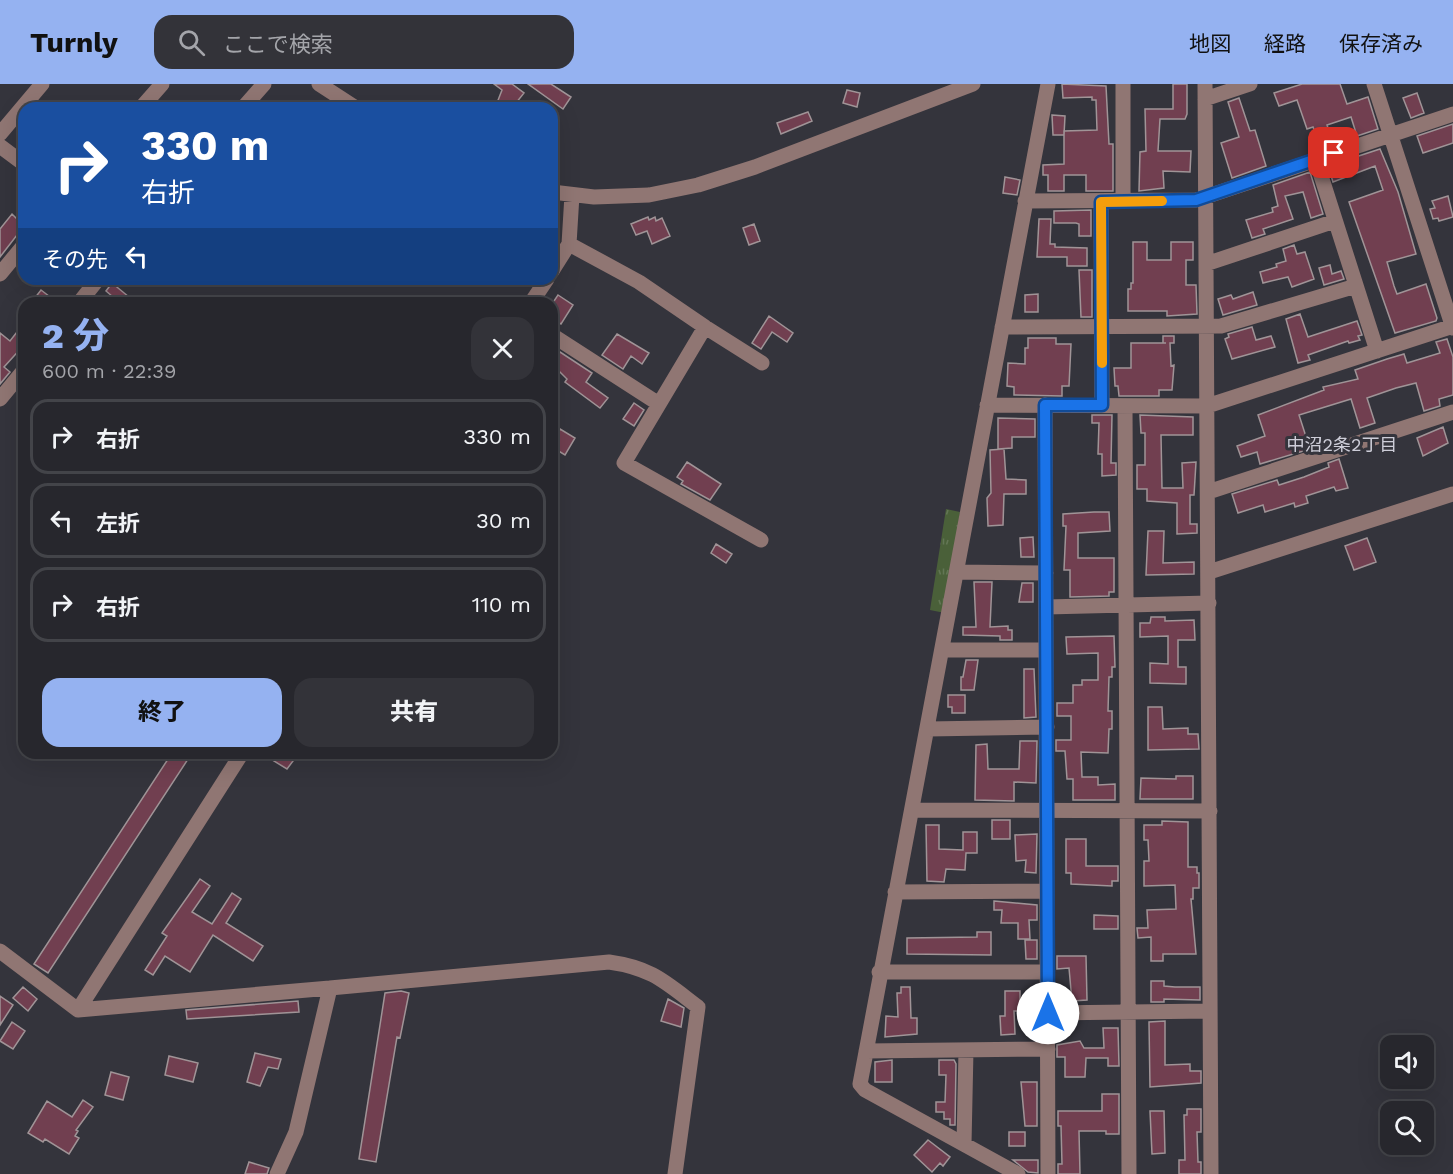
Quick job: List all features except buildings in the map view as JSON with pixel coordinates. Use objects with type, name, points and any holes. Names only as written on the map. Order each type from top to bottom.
[{"type":"street","points":[[27,102],[42,84]]},
{"type":"street","points":[[146,102],[162,84]]},
{"type":"street","points":[[248,102],[264,84]]},
{"type":"street","points":[[319,84],[347,102]]},
{"type":"street","points":[[558,193],[649,195],[698,185],[755,166],[973,84]]},
{"type":"street","points":[[1018,1174],[865,1090],[860,1084],[879,972],[944,650],[987,405],[1048,84]]},
{"type":"street","points":[[1123,84],[1124,201]]},
{"type":"street","points":[[1211,1174],[1205,91],[1250,84]]},
{"type":"street","points":[[987,405],[1206,406],[1453,327],[1374,84]]},
{"type":"street","points":[[0,134],[18,113]]},
{"type":"street","points":[[1025,201],[1196,200],[1453,114]]},
{"type":"street","points":[[0,146],[18,160]]},
{"type":"street","points":[[1316,160],[1377,351]]},
{"type":"street","points":[[558,262],[570,244],[572,195]]},
{"type":"street","points":[[1101,202],[1102,405]]},
{"type":"street","points":[[1206,264],[1335,221]]},
{"type":"street","points":[[570,244],[639,282],[762,363]]},
{"type":"street","points":[[0,274],[18,252]]},
{"type":"street","points":[[84,297],[94,285]]},
{"type":"street","points":[[1002,327],[1221,326],[1356,286]]},
{"type":"street","points":[[705,327],[624,463],[761,540]]},
{"type":"street","points":[[558,339],[659,404]]},
{"type":"street","points":[[0,399],[18,377]]},
{"type":"street","points":[[1045,405],[1048,1174]]},
{"type":"street","points":[[1125,406],[1129,1174]]},
{"type":"street","points":[[1209,492],[1453,412]]},
{"type":"street","points":[[1209,572],[1453,494]]},
{"type":"street","points":[[958,572],[1046,573]]},
{"type":"street","points":[[1046,607],[1209,603]]},
{"type":"street","points":[[944,650],[1046,650]]},
{"type":"street","points":[[928,729],[1047,727]]},
{"type":"street","points":[[78,1010],[238,759]]},
{"type":"street","points":[[912,810],[1210,811]]},
{"type":"street","points":[[895,892],[1047,891]]},
{"type":"street","points":[[0,951],[78,1010],[609,962],[635,966],[656,975],[698,1007],[675,1174]]},
{"type":"street","points":[[879,972],[1047,972]]},
{"type":"street","points":[[277,1174],[296,1132],[330,988]]},
{"type":"street","points":[[1048,1013],[1210,1011]]},
{"type":"street","points":[[866,1051],[1048,1049]]},
{"type":"street","points":[[964,1144],[966,1050]]},
{"type":"green space","points":[[946,509],[960,512],[945,613],[930,610]]},
{"type":"slow traffic","points":[[1102,363],[1101,202],[1162,201]]},
{"type":"district","name":"中沼2条2丁目","points":[[1342,444]]},
{"type":"route","points":[[1048,1013],[1045,405],[1102,405],[1101,202],[1196,200],[1334,153]]}]
